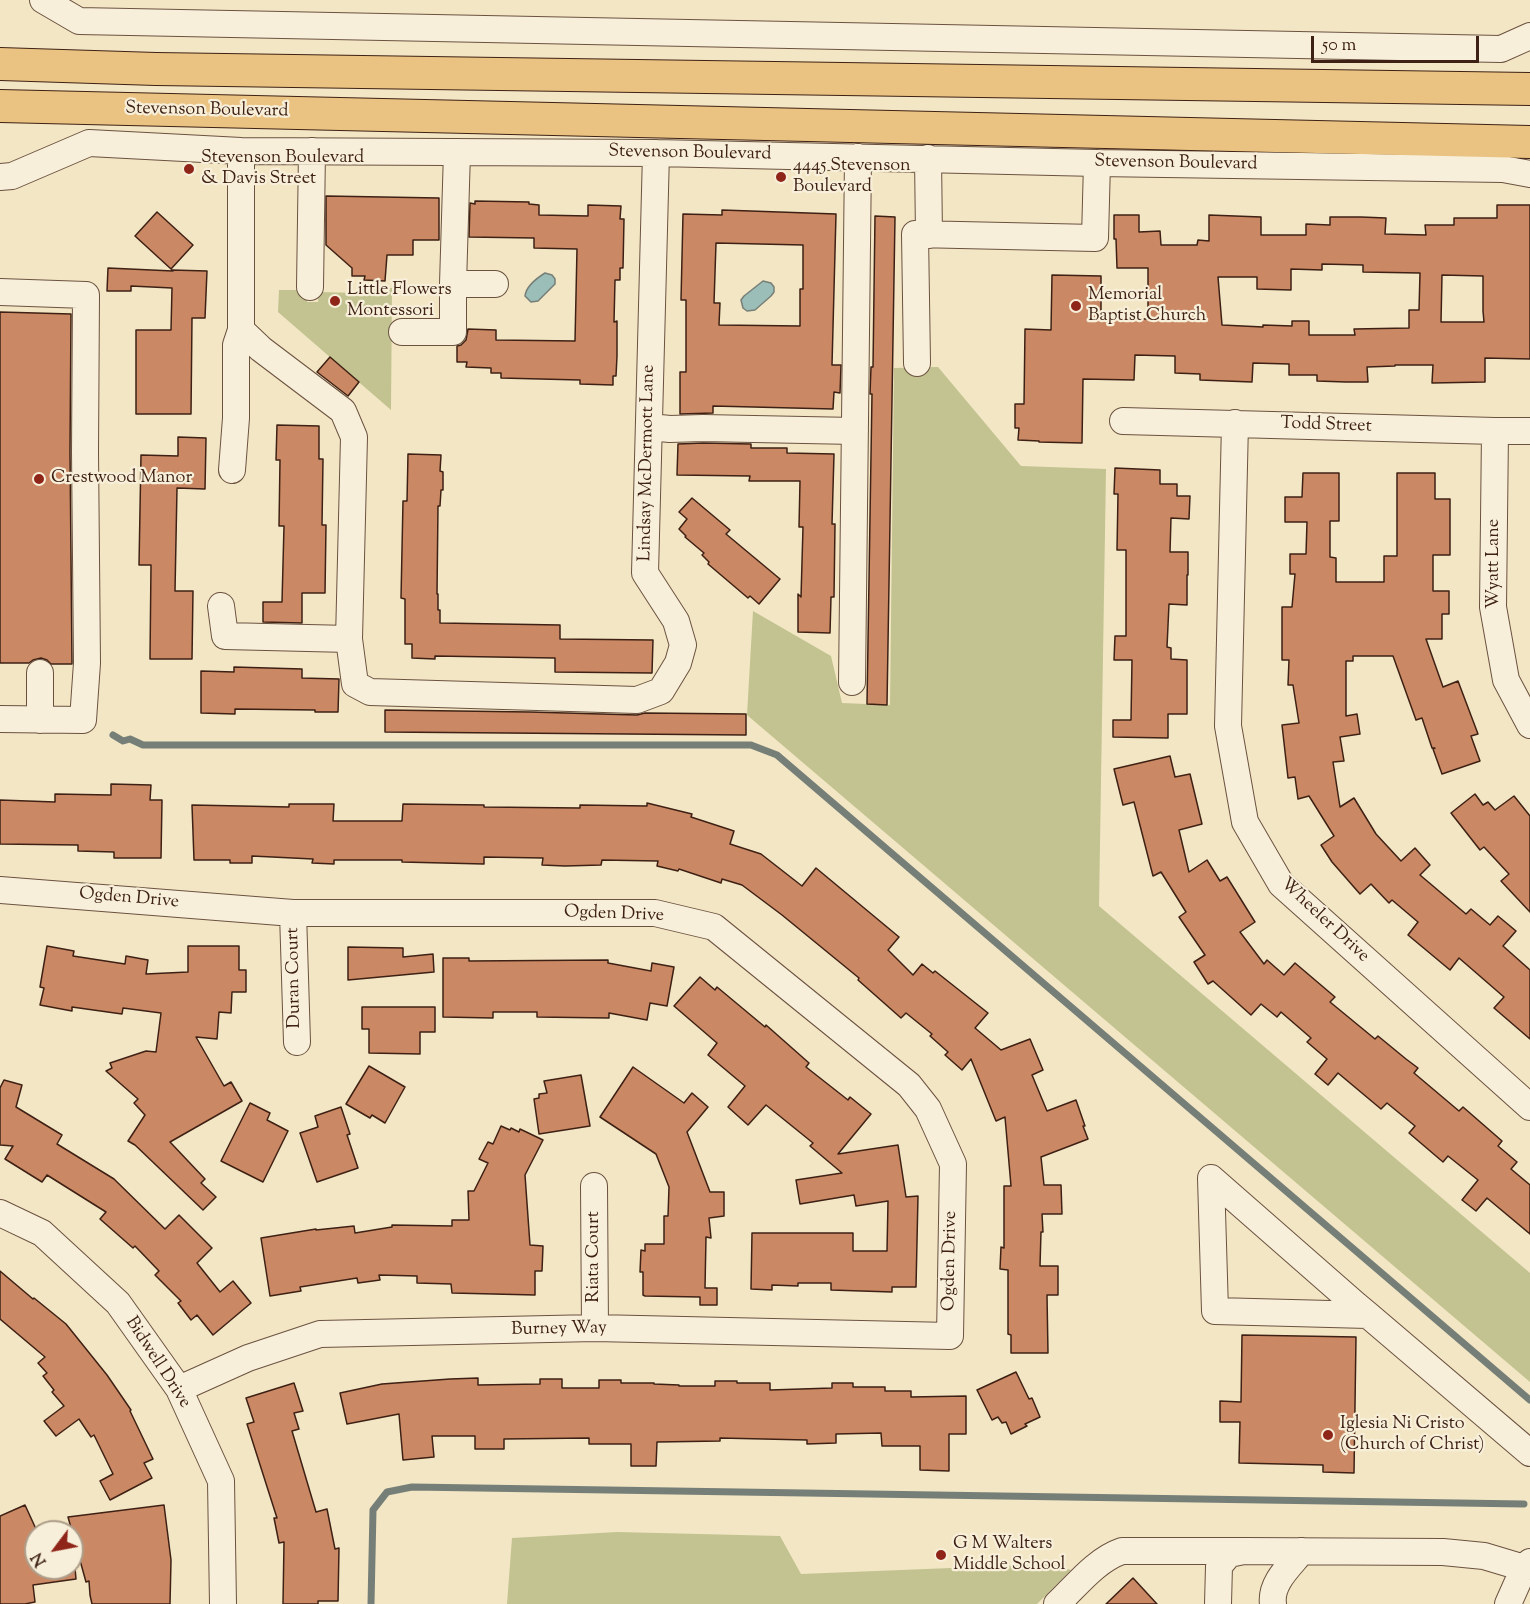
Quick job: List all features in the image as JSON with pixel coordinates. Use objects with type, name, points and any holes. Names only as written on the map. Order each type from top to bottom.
[{"type":"main road","points":[[0,64],[156,69],[1530,88]]},
{"type":"main road","name":"Stevenson Boulevard","points":[[0,106],[1530,142]]},
{"type":"street","points":[[43,0],[79,21],[103,22],[1501,49],[1530,36]]},
{"type":"street","name":"Stevenson Boulevard","points":[[0,177],[12,177],[89,143],[241,151],[656,153],[1503,169],[1530,174]]},
{"type":"street","points":[[232,471],[236,418],[236,345],[240,330],[241,151]]},
{"type":"street","points":[[310,286],[312,151]]},
{"type":"street","points":[[402,332],[453,332],[457,152]]},
{"type":"street","name":"Lindsay McDermott Lane","points":[[240,330],[261,349],[343,411],[354,437],[349,639],[355,684],[370,692],[637,700],[661,691],[678,663],[683,645],[676,621],[645,573],[656,153]]},
{"type":"street","points":[[852,682],[858,157]]},
{"type":"street","points":[[928,158],[929,235]]},
{"type":"street","points":[[916,363],[915,234],[1095,238],[1097,163]]},
{"type":"street","points":[[453,284],[495,284]]},
{"type":"street","points":[[0,292],[86,295],[87,663],[83,720],[0,719]]},
{"type":"street","name":"Todd Street","points":[[1123,421],[1530,431]]},
{"type":"street","name":"Wheeler Drive","points":[[1235,423],[1228,726],[1245,822],[1281,884],[1530,1107]]},
{"type":"street","points":[[649,427],[855,431]]},
{"type":"street","name":"Wyatt Lane","points":[[1495,431],[1493,607],[1506,680],[1530,725]]},
{"type":"street","points":[[221,606],[225,636],[349,639]]},
{"type":"street","points":[[40,673],[40,720]]},
{"type":"street","name":"Ogden Drive","points":[[0,890],[293,913],[655,913],[714,927],[909,1085],[928,1109],[953,1164],[950,1336]]},
{"type":"street","name":"Duran Court","points":[[293,913],[297,1042]]},
{"type":"street","points":[[1368,1315],[1215,1311],[1211,1178],[1530,1453]]},
{"type":"street","name":"Riata Court","points":[[594,1186],[595,1328]]},
{"type":"street","name":"Bidwell Drive","points":[[0,1213],[42,1233],[118,1303],[179,1389],[221,1480],[223,1604]]},
{"type":"street","name":"Burney Way","points":[[179,1389],[248,1358],[320,1334],[595,1328],[950,1336]]},
{"type":"street","points":[[1057,1604],[1101,1561],[1122,1551],[1443,1551],[1484,1556],[1527,1565],[1508,1604]]},
{"type":"street","points":[[1218,1604],[1219,1566],[1229,1554],[1244,1551]]},
{"type":"street","points":[[1273,1604],[1272,1598],[1276,1583],[1302,1551]]},
{"type":"green space","points":[[359,287],[392,288],[391,410],[278,312],[279,290],[307,290],[307,302],[318,302],[319,292],[358,293]]},
{"type":"green space","points":[[938,367],[1021,466],[1106,469],[1099,906],[1530,1273],[1530,1382],[747,715],[753,611],[831,656],[842,703],[890,705],[894,368]]},
{"type":"green space","points":[[617,1532],[780,1536],[801,1574],[1051,1564],[1071,1570],[1037,1604],[507,1604],[512,1538]]},
{"type":"water","points":[[545,273],[552,275],[555,284],[538,301],[531,302],[525,296],[527,289]]},
{"type":"water","points":[[763,281],[771,283],[774,292],[755,310],[747,311],[743,308],[741,300]]},
{"type":"building","points":[[326,196],[439,198],[439,240],[413,240],[413,255],[387,255],[385,281],[364,280],[365,276],[352,276],[352,268],[326,245]]},
{"type":"building","points":[[475,201],[529,202],[529,204],[539,205],[539,215],[588,216],[588,205],[621,206],[620,219],[624,219],[623,268],[620,268],[620,280],[615,280],[614,322],[617,321],[617,356],[613,385],[580,384],[580,380],[501,378],[501,373],[491,373],[491,368],[466,367],[467,362],[457,362],[457,346],[466,340],[468,329],[496,330],[496,340],[575,341],[577,249],[534,248],[534,238],[469,237],[470,203],[475,204]]},
{"type":"building","points":[[1497,205],[1530,205],[1530,359],[1485,358],[1485,382],[1432,383],[1433,365],[1367,367],[1368,382],[1317,381],[1317,375],[1289,375],[1289,364],[1253,363],[1252,382],[1200,380],[1200,374],[1175,373],[1175,356],[1135,355],[1134,380],[1083,379],[1082,443],[1018,440],[1019,428],[1015,428],[1015,404],[1024,404],[1025,329],[1051,330],[1052,275],[1101,276],[1101,318],[1148,319],[1148,268],[1117,268],[1114,215],[1139,215],[1139,232],[1160,231],[1161,245],[1197,245],[1198,240],[1209,241],[1209,215],[1261,217],[1261,235],[1306,235],[1306,224],[1330,225],[1330,217],[1386,218],[1385,234],[1426,235],[1425,225],[1454,225],[1454,218],[1497,218]],"holes":[[[1322,264],[1363,265],[1363,272],[1420,273],[1419,310],[1409,310],[1409,328],[1354,329],[1355,335],[1309,335],[1309,321],[1292,321],[1292,326],[1222,325],[1218,277],[1257,277],[1257,289],[1291,290],[1291,269],[1322,270]],[[1442,275],[1483,276],[1484,322],[1441,322]]]},
{"type":"building","points":[[722,210],[836,214],[832,365],[841,365],[840,393],[834,392],[833,409],[713,406],[713,413],[680,414],[680,372],[686,372],[686,300],[681,300],[683,214],[722,215]],"holes":[[[716,243],[803,245],[800,326],[719,325],[720,303],[714,303]]]},
{"type":"building","points":[[157,212],[193,245],[171,269],[135,236]]},
{"type":"building","points":[[875,216],[895,217],[887,705],[867,704],[872,394],[870,394],[871,367],[873,367]]},
{"type":"building","points":[[108,268],[207,271],[205,318],[192,318],[191,414],[136,414],[136,330],[171,330],[172,288],[131,286],[131,291],[107,291]]},
{"type":"building","name":"Crestwood Manor","points":[[0,312],[71,314],[72,664],[51,664],[41,658],[29,663],[0,663]]},
{"type":"building","points":[[330,357],[359,382],[348,396],[317,372]]},
{"type":"building","points":[[277,425],[319,426],[319,459],[323,459],[322,525],[326,525],[325,593],[302,593],[302,623],[263,622],[263,602],[282,602],[284,526],[279,526],[280,460],[276,460]]},
{"type":"building","points":[[178,437],[206,438],[205,489],[177,488],[175,591],[193,591],[192,659],[150,659],[151,565],[139,565],[141,455],[178,456]]},
{"type":"building","points":[[678,444],[751,444],[751,448],[787,448],[787,453],[834,454],[832,524],[835,524],[834,597],[831,597],[830,633],[798,632],[798,594],[801,597],[803,527],[799,527],[800,481],[749,481],[750,476],[677,475]]},
{"type":"building","points":[[408,454],[441,455],[440,471],[443,472],[443,490],[441,490],[440,506],[438,506],[437,594],[440,623],[560,625],[560,639],[653,640],[652,673],[555,672],[555,658],[435,656],[435,659],[412,658],[412,644],[405,644],[405,599],[401,598],[403,501],[407,501]]},
{"type":"building","points":[[1115,468],[1160,470],[1160,484],[1177,484],[1177,496],[1190,496],[1189,519],[1171,518],[1170,552],[1188,552],[1188,575],[1187,605],[1169,604],[1167,647],[1171,648],[1171,659],[1187,660],[1187,714],[1168,714],[1168,738],[1113,737],[1113,720],[1131,720],[1132,660],[1114,660],[1115,636],[1126,636],[1126,550],[1117,550],[1118,494],[1114,494]]},
{"type":"building","points":[[1303,473],[1339,473],[1339,521],[1330,521],[1330,557],[1336,558],[1336,582],[1384,582],[1384,556],[1397,556],[1397,473],[1435,473],[1435,499],[1450,499],[1450,555],[1433,555],[1433,591],[1449,591],[1449,614],[1442,614],[1442,639],[1426,639],[1443,687],[1458,681],[1478,734],[1471,736],[1480,761],[1442,774],[1433,749],[1435,748],[1432,748],[1422,718],[1416,720],[1393,656],[1353,656],[1353,661],[1346,661],[1346,716],[1357,714],[1360,734],[1340,737],[1344,761],[1333,762],[1340,807],[1354,798],[1376,834],[1401,861],[1415,848],[1430,865],[1420,875],[1466,914],[1471,909],[1490,925],[1498,916],[1516,931],[1503,946],[1530,970],[1530,1039],[1494,1008],[1504,997],[1459,958],[1450,970],[1408,935],[1418,922],[1392,900],[1389,903],[1371,884],[1360,894],[1332,862],[1321,845],[1334,836],[1309,796],[1298,799],[1295,777],[1288,778],[1282,725],[1299,723],[1293,685],[1288,685],[1289,660],[1282,660],[1282,607],[1292,607],[1295,574],[1290,574],[1290,554],[1306,554],[1307,522],[1285,522],[1285,497],[1302,497]]},
{"type":"building","points":[[692,498],[730,530],[726,534],[780,579],[759,604],[750,596],[748,598],[708,564],[709,562],[702,555],[704,553],[679,529],[687,519],[679,512]]},
{"type":"building","points":[[234,667],[302,669],[302,678],[339,679],[338,712],[235,709],[235,714],[201,713],[201,671],[234,672]]},
{"type":"building","points":[[385,710],[637,715],[645,713],[746,714],[746,735],[385,732]]},
{"type":"building","points":[[1170,756],[1175,777],[1190,774],[1202,824],[1179,830],[1189,872],[1207,860],[1220,881],[1227,877],[1255,922],[1240,932],[1264,964],[1267,960],[1284,975],[1295,963],[1335,997],[1330,1002],[1375,1039],[1378,1036],[1418,1068],[1414,1073],[1459,1111],[1463,1107],[1502,1141],[1498,1146],[1517,1162],[1511,1169],[1530,1185],[1530,1234],[1487,1198],[1476,1211],[1462,1200],[1478,1180],[1448,1156],[1443,1162],[1409,1133],[1415,1126],[1387,1103],[1381,1109],[1338,1073],[1328,1085],[1315,1074],[1327,1059],[1307,1042],[1311,1038],[1281,1012],[1277,1017],[1261,1004],[1251,1015],[1213,981],[1208,984],[1194,962],[1205,955],[1179,917],[1186,912],[1161,872],[1153,876],[1134,802],[1123,805],[1114,769]]},
{"type":"building","points":[[111,784],[151,785],[150,800],[162,800],[161,858],[114,858],[114,852],[78,851],[78,845],[0,844],[0,800],[55,802],[55,794],[111,795]]},
{"type":"building","points":[[1475,794],[1483,805],[1488,802],[1495,810],[1514,796],[1530,816],[1530,912],[1501,881],[1509,874],[1484,847],[1480,850],[1451,813]]},
{"type":"building","points":[[647,803],[692,814],[691,817],[734,831],[730,844],[761,854],[802,886],[816,868],[899,937],[888,950],[913,975],[922,964],[933,973],[935,971],[988,1013],[975,1028],[1001,1050],[1030,1039],[1043,1070],[1032,1075],[1047,1111],[1076,1100],[1088,1139],[1041,1157],[1044,1185],[1061,1185],[1062,1214],[1042,1214],[1040,1266],[1058,1266],[1058,1295],[1047,1295],[1048,1353],[1011,1353],[1011,1335],[1008,1334],[1008,1270],[1000,1269],[1001,1247],[1004,1248],[1004,1186],[1011,1186],[1005,1117],[996,1121],[971,1059],[962,1070],[945,1055],[948,1052],[930,1036],[932,1034],[906,1013],[901,1018],[858,980],[859,978],[742,885],[722,879],[721,883],[679,869],[678,871],[657,866],[658,861],[602,860],[601,865],[565,866],[542,865],[543,858],[484,857],[484,864],[402,862],[402,860],[334,860],[334,864],[312,863],[313,859],[252,856],[252,863],[230,863],[230,860],[194,860],[192,805],[289,807],[289,804],[334,804],[333,821],[402,821],[403,804],[580,808],[580,805],[647,806]]},
{"type":"building","points":[[47,946],[74,951],[73,956],[125,964],[126,956],[148,960],[146,974],[188,972],[188,946],[239,946],[239,970],[246,970],[246,992],[232,992],[231,1013],[219,1012],[217,1039],[196,1037],[224,1086],[231,1082],[242,1101],[170,1142],[205,1179],[201,1183],[216,1197],[203,1210],[128,1141],[145,1115],[134,1103],[138,1099],[106,1071],[112,1068],[110,1063],[146,1051],[156,1052],[161,1013],[123,1008],[122,1014],[72,1007],[72,1011],[40,1005],[44,988],[40,987]]},
{"type":"building","points":[[348,947],[403,948],[403,957],[433,954],[434,972],[348,980]]},
{"type":"building","points":[[443,958],[469,958],[469,961],[608,960],[608,963],[651,971],[652,963],[674,967],[667,1006],[650,1003],[647,1020],[609,1013],[609,1018],[537,1017],[537,1012],[493,1012],[493,1018],[443,1017]]},
{"type":"building","points":[[700,977],[715,990],[717,987],[765,1027],[766,1025],[809,1063],[806,1067],[848,1100],[850,1097],[871,1114],[838,1154],[898,1145],[906,1197],[918,1196],[916,1287],[892,1287],[892,1292],[831,1290],[831,1283],[798,1283],[798,1286],[772,1285],[772,1290],[751,1289],[752,1233],[853,1233],[853,1251],[887,1251],[888,1201],[856,1206],[854,1195],[800,1204],[796,1180],[842,1173],[810,1146],[813,1143],[766,1105],[748,1125],[728,1107],[745,1086],[708,1055],[717,1043],[674,1006]]},
{"type":"building","points":[[362,1007],[435,1007],[435,1032],[420,1032],[420,1054],[369,1053],[369,1029],[362,1029]]},
{"type":"building","points":[[369,1066],[405,1087],[385,1123],[372,1115],[370,1118],[346,1104]]},
{"type":"building","points":[[633,1067],[684,1103],[692,1093],[708,1107],[687,1132],[710,1192],[724,1192],[724,1216],[709,1218],[711,1238],[706,1237],[705,1288],[717,1288],[717,1305],[700,1305],[700,1297],[643,1295],[643,1272],[640,1272],[641,1250],[645,1251],[645,1244],[664,1244],[664,1216],[668,1216],[669,1187],[656,1154],[600,1117]]},
{"type":"building","points":[[581,1075],[590,1126],[539,1134],[534,1099],[539,1098],[539,1094],[547,1093],[544,1081]]},
{"type":"building","points":[[4,1080],[22,1085],[16,1107],[62,1135],[57,1144],[114,1179],[165,1229],[179,1215],[212,1248],[197,1263],[220,1292],[233,1281],[251,1303],[213,1335],[197,1315],[191,1320],[178,1303],[181,1301],[155,1275],[159,1271],[135,1246],[133,1248],[100,1219],[106,1212],[47,1175],[42,1182],[5,1159],[13,1146],[0,1145],[0,1088]]},
{"type":"building","points":[[250,1103],[270,1113],[267,1120],[288,1131],[263,1182],[221,1161]]},
{"type":"building","points":[[341,1107],[358,1168],[317,1182],[300,1133],[318,1127],[315,1116]]},
{"type":"building","points":[[501,1126],[519,1132],[520,1129],[543,1140],[525,1175],[530,1245],[543,1246],[542,1271],[535,1271],[535,1295],[452,1293],[451,1284],[417,1283],[417,1276],[379,1275],[380,1280],[358,1283],[357,1278],[300,1287],[301,1291],[270,1296],[261,1238],[316,1229],[354,1226],[355,1233],[392,1227],[392,1225],[452,1226],[452,1220],[469,1220],[468,1191],[474,1191],[488,1163],[479,1159],[488,1142],[493,1144]]},
{"type":"building","points":[[0,1271],[66,1324],[107,1375],[131,1410],[153,1459],[144,1463],[152,1478],[110,1500],[100,1481],[113,1474],[94,1435],[91,1437],[79,1419],[56,1436],[44,1421],[64,1406],[52,1392],[54,1390],[43,1376],[47,1373],[38,1363],[45,1357],[0,1319]]},
{"type":"building","points":[[1242,1335],[1356,1337],[1354,1473],[1323,1472],[1323,1465],[1239,1463],[1240,1422],[1220,1422],[1220,1401],[1241,1402]]},
{"type":"building","points":[[1016,1372],[1029,1399],[1032,1398],[1040,1417],[1011,1434],[1006,1422],[1002,1423],[998,1417],[992,1420],[977,1390]]},
{"type":"building","points":[[478,1378],[478,1385],[540,1384],[540,1379],[562,1379],[562,1388],[599,1388],[599,1380],[679,1386],[715,1386],[715,1381],[737,1381],[737,1383],[770,1383],[770,1390],[832,1388],[832,1383],[853,1383],[853,1387],[885,1387],[885,1391],[911,1391],[911,1397],[966,1396],[966,1434],[949,1434],[949,1471],[920,1470],[920,1446],[882,1446],[881,1433],[836,1434],[836,1443],[807,1444],[807,1440],[720,1438],[720,1441],[657,1442],[656,1466],[631,1466],[631,1444],[589,1444],[589,1438],[504,1439],[504,1449],[475,1449],[475,1436],[432,1436],[434,1457],[403,1460],[399,1414],[347,1424],[340,1393],[382,1384]]},
{"type":"building","points":[[294,1383],[303,1411],[294,1413],[299,1429],[292,1431],[316,1512],[327,1509],[335,1549],[339,1548],[338,1601],[318,1601],[318,1604],[283,1604],[284,1542],[279,1543],[274,1518],[277,1518],[247,1424],[254,1422],[246,1398]]},
{"type":"building","points":[[25,1505],[32,1520],[24,1520],[24,1580],[69,1580],[33,1585],[35,1602],[0,1604],[0,1516]]},
{"type":"building","points":[[164,1505],[171,1560],[170,1604],[92,1604],[89,1581],[86,1582],[84,1575],[84,1520],[69,1520],[68,1517]]},
{"type":"building","name":"G M Walters Middle School","points":[[1133,1578],[1157,1604],[1106,1604]]},
{"type":"waterway","points":[[113,735],[123,741],[130,739],[143,745],[751,745],[777,755],[1530,1400]]},
{"type":"waterway","points":[[371,1604],[373,1510],[387,1492],[412,1487],[1524,1504]]},
{"type":"place","name":"Stevenson Boulevard & Davis Street","points":[[189,169]]},
{"type":"place","name":"4445 Stevenson Boulevard","points":[[781,177]]},
{"type":"place","name":"Little Flowers Montessori","points":[[335,301]]},
{"type":"place","name":"Memorial Baptist Church","points":[[1076,306]]},
{"type":"place","name":"Crestwood Manor","points":[[39,479]]},
{"type":"place","name":"Iglesia Ni Cristo (Church of Christ)","points":[[1328,1435]]},
{"type":"place","name":"G M Walters Middle School","points":[[941,1555]]}]
